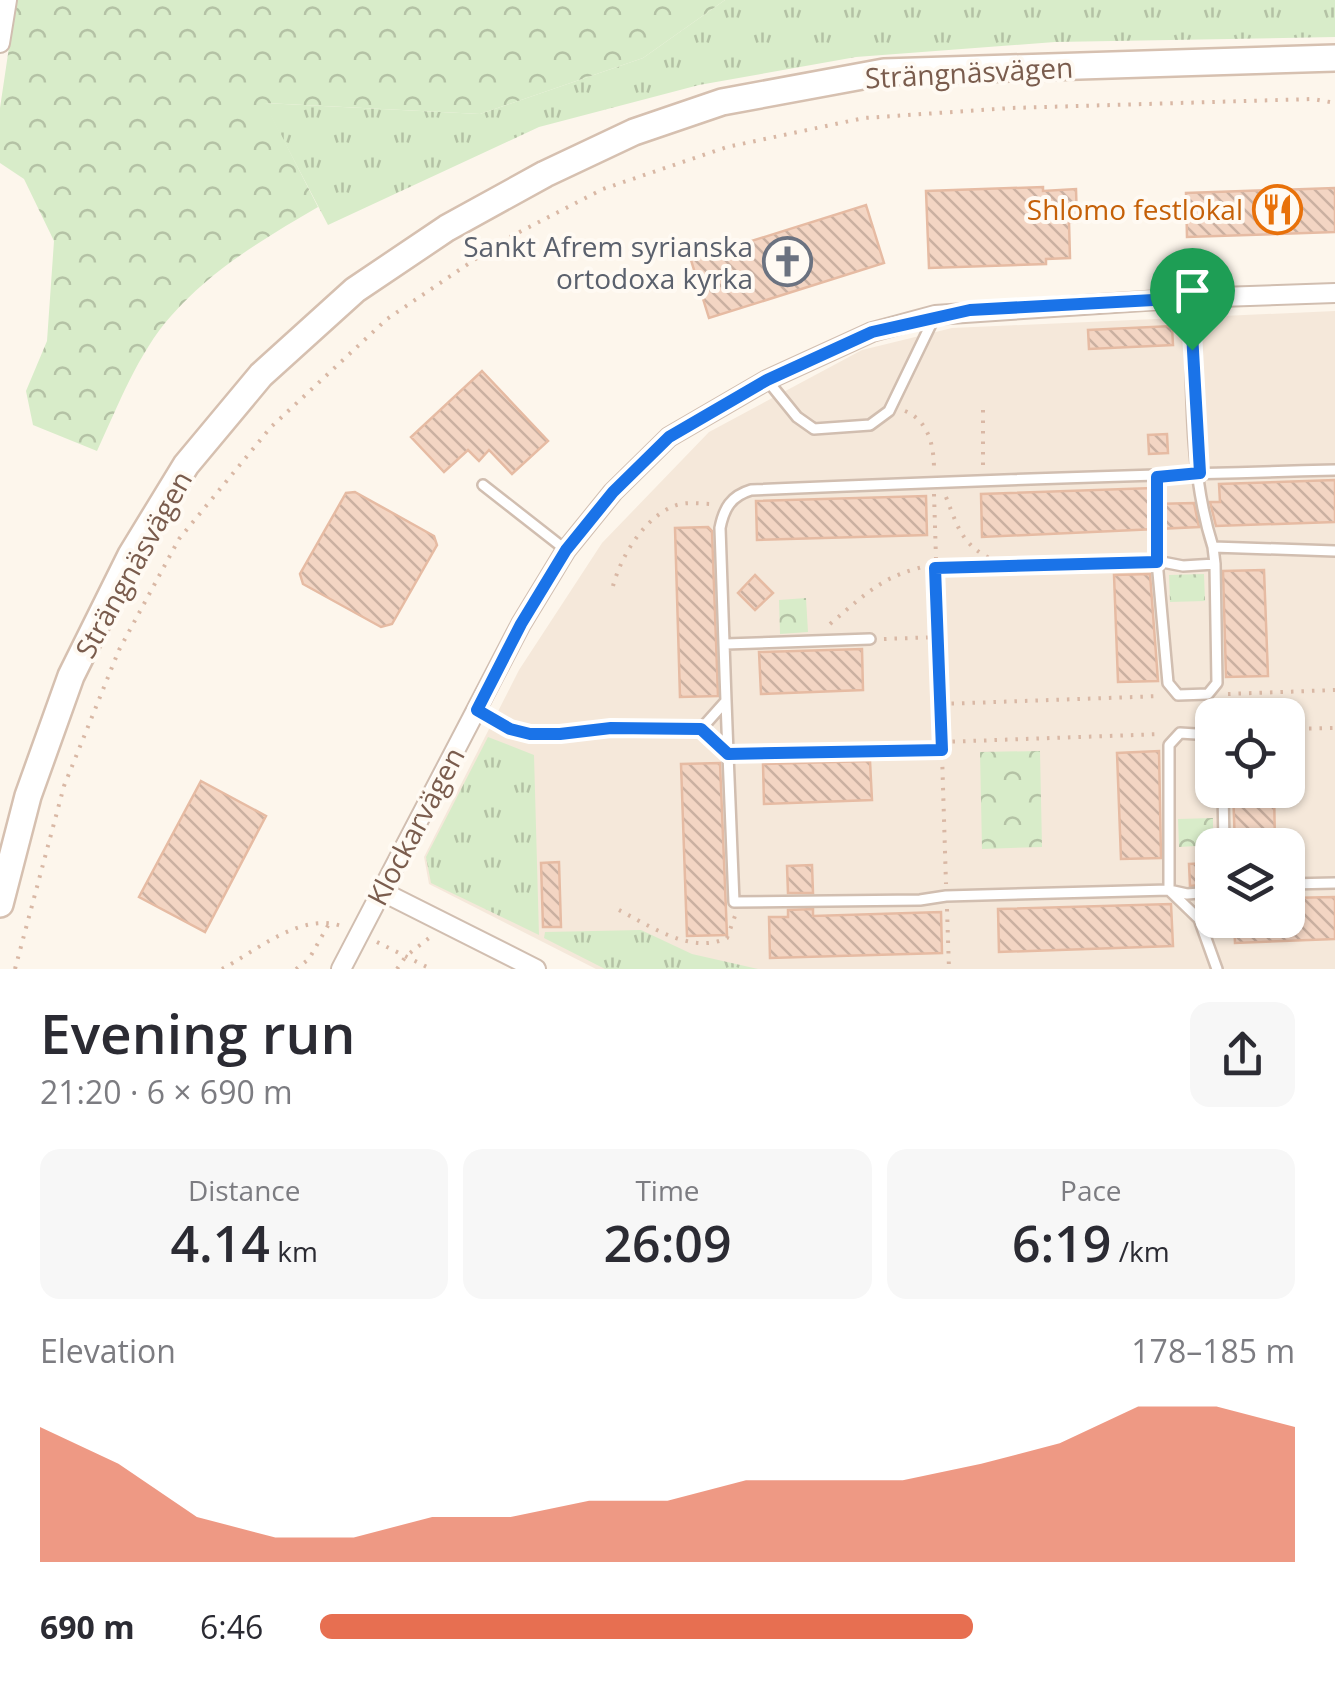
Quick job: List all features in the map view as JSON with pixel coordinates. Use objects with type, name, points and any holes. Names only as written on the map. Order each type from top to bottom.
[{"type":"main road","name":"Strängnäsvägen","points":[[0,904],[28,796],[72,676],[130,555],[186,465],[261,375],[355,290],[447,228],[544,174],[634,132],[722,102],[884,72],[1335,58]]},
{"type":"street","points":[[0,43],[7,0]]},
{"type":"street","name":"Klockarvägen","points":[[341,969],[521,624],[566,550],[613,492],[669,437],[767,380],[872,332],[935,316],[970,310],[1335,293]]},
{"type":"street","points":[[381,891],[536,969]]},
{"type":"lane","points":[[1157,538],[1168,684],[1178,696],[1208,694],[1217,683],[1215,564],[1204,523],[1190,298]]},
{"type":"lane","points":[[767,380],[796,417],[814,428],[870,425],[890,406],[905,383],[935,316]]},
{"type":"lane","points":[[1195,893],[1169,890],[920,900],[734,902],[720,528],[728,504],[752,490],[982,479],[1335,470]]},
{"type":"lane","points":[[483,486],[566,550]]},
{"type":"lane","points":[[1213,548],[1335,551]]},
{"type":"lane","points":[[1157,562],[1182,566],[1215,564]]},
{"type":"lane","points":[[726,644],[870,639]]},
{"type":"lane","points":[[701,729],[726,701]]},
{"type":"lane","points":[[477,710],[510,729],[530,734],[611,728],[701,729],[728,754],[876,752]]},
{"type":"lane","points":[[1195,733],[1180,733],[1169,745],[1169,890],[1195,915]]},
{"type":"lane","points":[[1305,884],[1335,884]]},
{"type":"lane","points":[[1205,938],[1216,969]]},
{"type":"path","points":[[15,969],[64,786],[119,650],[179,538],[271,427],[387,319],[502,241],[602,189],[727,147],[864,118],[1313,98],[1335,103]]},
{"type":"path","points":[[890,406],[913,414],[928,431],[934,458],[949,969]]},
{"type":"path","points":[[982,479],[983,410]]},
{"type":"path","points":[[1157,477],[1157,538]]},
{"type":"path","points":[[934,482],[946,495],[960,533],[977,553],[1004,565]]},
{"type":"path","points":[[614,586],[618,566],[654,516],[678,504],[728,504]]},
{"type":"path","points":[[810,642],[878,584],[901,571],[936,566],[1157,562]]},
{"type":"path","points":[[870,639],[939,637]]},
{"type":"path","points":[[1208,694],[1335,690]]},
{"type":"path","points":[[941,704],[1178,696]]},
{"type":"path","points":[[1305,729],[1335,728]]},
{"type":"path","points":[[942,742],[1180,733]]},
{"type":"path","points":[[876,752],[942,750]]},
{"type":"path","points":[[619,910],[678,940],[716,943],[727,938],[735,920],[734,902]]},
{"type":"path","points":[[397,969],[406,956],[428,939],[440,921]]},
{"type":"path","points":[[296,969],[309,959],[330,922]]},
{"type":"path","points":[[222,969],[310,923],[330,922],[431,969]]},
{"type":"shaded area","points":[[1335,311],[1335,969],[596,969],[429,884],[424,857],[519,670],[602,543],[709,432],[862,350],[952,328]]},
{"type":"green space","points":[[16,0],[725,0],[643,58],[480,114],[265,103],[318,207],[222,269],[171,316],[139,363],[97,451],[33,425],[26,391],[47,341],[54,241],[24,179],[0,163],[0,108]]},
{"type":"green space","points":[[725,0],[1335,0],[1335,37],[1055,42],[856,57],[699,85],[539,127],[328,225],[264,103],[480,114],[643,58]]},
{"type":"green space","points":[[1204,574],[1205,601],[1170,602],[1169,575]]},
{"type":"green space","points":[[806,598],[808,632],[780,634],[779,600]]},
{"type":"green space","points":[[488,737],[534,755],[539,935],[431,883],[426,857]]},
{"type":"green space","points":[[1040,751],[1042,847],[982,849],[980,752]]},
{"type":"green space","points":[[1213,818],[1213,828],[1195,828],[1195,846],[1179,847],[1178,819]]},
{"type":"green space","points":[[641,930],[692,954],[758,969],[605,969],[544,938],[545,932]]},
{"type":"building","points":[[1043,187],[1043,191],[1076,189],[1077,222],[1069,222],[1070,258],[1046,259],[1046,264],[929,268],[926,191]]},
{"type":"building","points":[[1335,188],[1335,232],[1187,237],[1186,193]]},
{"type":"building","name":"Sankt Afrem syrianska ortodoxa kyrka","points":[[866,205],[884,263],[709,318],[691,260]]},
{"type":"building","points":[[1172,326],[1173,345],[1089,349],[1088,330]]},
{"type":"building","points":[[482,371],[548,441],[512,474],[489,450],[479,461],[468,450],[444,472],[411,437]]},
{"type":"building","points":[[1167,434],[1168,453],[1149,454],[1148,435]]},
{"type":"building","points":[[1335,480],[1335,522],[1216,526],[1210,502],[1220,502],[1219,484]]},
{"type":"building","points":[[1153,488],[1153,504],[1194,503],[1199,527],[982,537],[981,494]]},
{"type":"building","points":[[355,492],[434,536],[437,545],[392,624],[381,627],[303,584],[300,574],[346,493]]},
{"type":"building","points":[[926,496],[927,535],[757,540],[756,501]]},
{"type":"building","points":[[708,527],[712,531],[718,696],[680,697],[675,528]]},
{"type":"building","points":[[1264,570],[1268,676],[1226,677],[1223,571]]},
{"type":"building","points":[[1150,574],[1158,681],[1118,682],[1114,575]]},
{"type":"building","points":[[755,575],[773,593],[755,610],[738,593]]},
{"type":"building","points":[[862,649],[863,690],[761,694],[759,652]]},
{"type":"building","points":[[1159,751],[1161,858],[1121,859],[1117,753]]},
{"type":"building","points":[[870,761],[872,800],[764,804],[763,764]]},
{"type":"building","points":[[720,763],[727,935],[687,936],[681,764]]},
{"type":"building","points":[[201,781],[266,816],[205,932],[139,897]]},
{"type":"building","points":[[1234,808],[1274,808],[1275,828],[1234,828]]},
{"type":"building","points":[[559,862],[561,927],[543,927],[541,863]]},
{"type":"building","points":[[1189,864],[1195,864],[1195,886],[1190,886]]},
{"type":"building","points":[[812,865],[813,893],[788,893],[787,866]]},
{"type":"building","points":[[1335,897],[1335,939],[1235,943],[1235,938],[1305,938],[1305,898]]},
{"type":"building","points":[[1171,904],[1173,946],[999,952],[998,909]]},
{"type":"building","points":[[813,909],[813,916],[941,912],[942,953],[770,958],[769,917],[788,917],[788,910]]},
{"type":"place","name":"Shlomo festlokal","points":[[1278,209]]},
{"type":"place","name":"Sankt Afrem syrianska ortodoxa kyrka","points":[[788,262]]},
{"type":"route","points":[[1190,298],[1192,350],[1200,473],[1157,477],[1157,562],[935,568],[942,750],[728,754],[701,729],[611,728],[530,734],[510,729],[477,710],[521,624],[586,522],[669,437],[767,380],[872,332],[970,310],[1190,298]]}]
